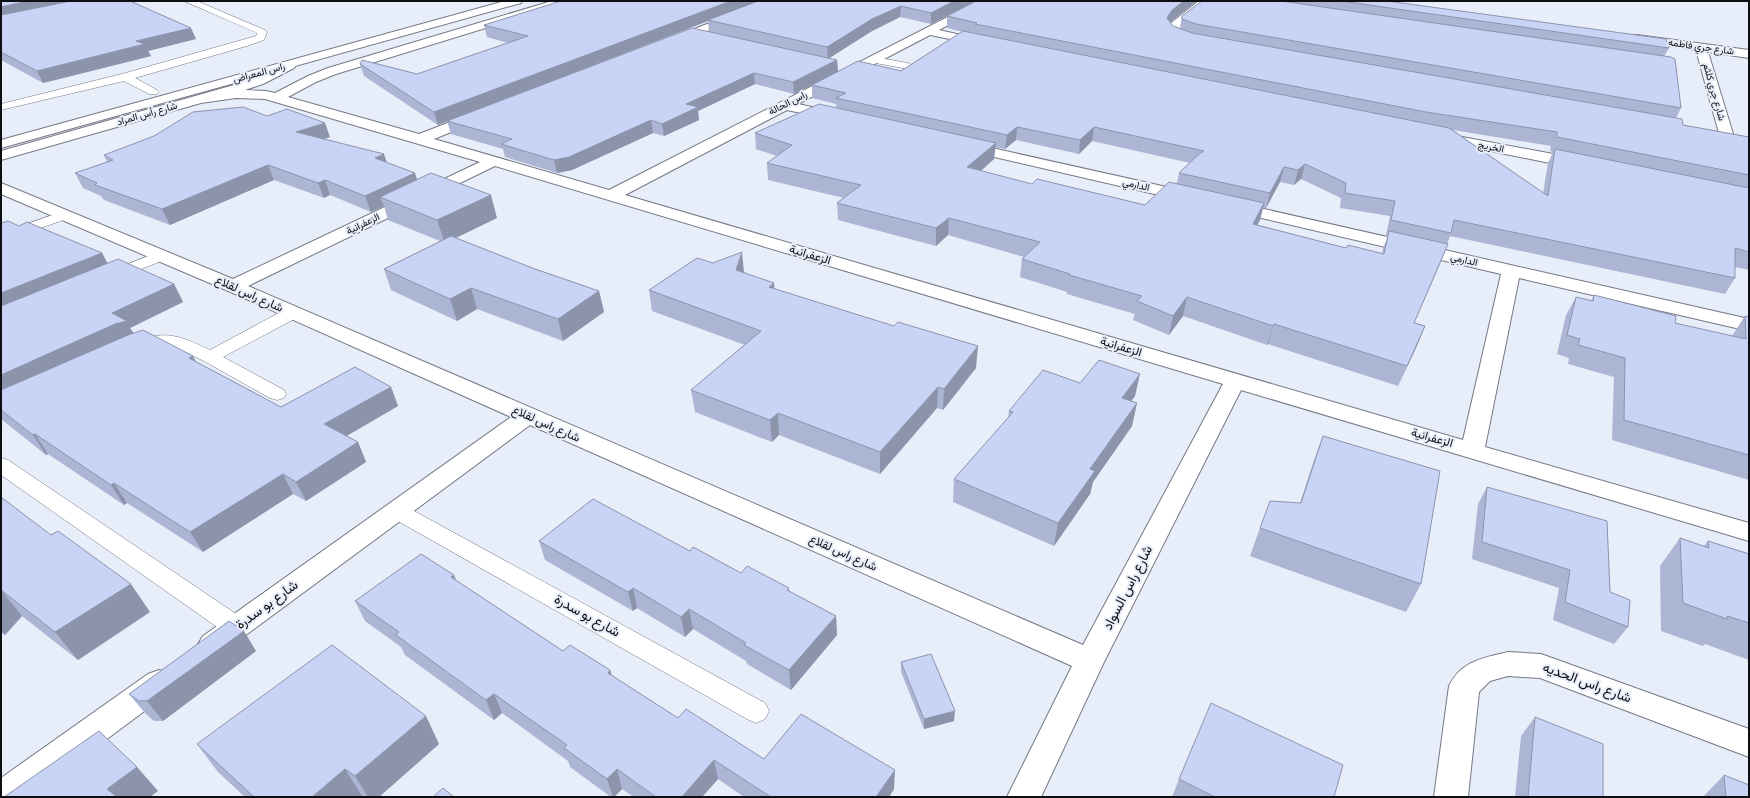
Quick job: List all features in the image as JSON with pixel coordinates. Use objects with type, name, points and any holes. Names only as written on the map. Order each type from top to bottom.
[{"type":"street","name":"راس المعراض","points":[[1,144],[290,65],[433,23],[517,1]]},
{"type":"street","points":[[267,92],[563,1]]},
{"type":"street","points":[[663,45],[774,1]]},
{"type":"street","name":"راس الحالة","points":[[610,196],[987,1]]},
{"type":"street","points":[[1206,1],[1175,25],[1172,30],[1175,34],[1181,37],[1206,43]]},
{"type":"street","name":"راس المعراض","points":[[1,134],[417,19],[437,13],[456,4]]},
{"type":"street","points":[[928,31],[998,46]]},
{"type":"street","points":[[692,33],[715,38]]},
{"type":"street","name":"شارع جري فاطمه","points":[[1624,36],[1749,54]]},
{"type":"street","name":"شارع جري كلثم","points":[[1701,47],[1727,137]]},
{"type":"street","name":"شارع رأس المراد","points":[[8,154],[201,99],[267,92],[290,65]]},
{"type":"street","points":[[837,67],[852,70]]},
{"type":"street","name":"الزعفرانية","points":[[267,92],[610,196],[1749,532]]},
{"type":"street","points":[[785,105],[847,119]]},
{"type":"street","points":[[420,139],[486,113]]},
{"type":"street","name":"الخريج","points":[[1425,133],[1595,167]]},
{"type":"street","name":"شارع جري كلثم","points":[[1712,134],[1742,139]]},
{"type":"street","name":"الدارمي","points":[[947,142],[1749,326]]},
{"type":"street","points":[[1,160],[8,154]]},
{"type":"street","name":"الزعفرانية","points":[[233,286],[494,161]]},
{"type":"street","name":"شارع راس لقلاع","points":[[1,188],[233,286],[527,416],[1090,661]]},
{"type":"street","points":[[1473,450],[1511,271]]},
{"type":"street","name":"شارع راس السواد","points":[[1024,797],[1090,661],[1235,381]]},
{"type":"street","name":"شارع بو سدرة","points":[[2,797],[527,416]]},
{"type":"street","name":"شارع راس الحديه","points":[[1451,797],[1464,686],[1481,671],[1508,664],[1541,666],[1749,743]]},
{"type":"lane","points":[[1,107],[124,76],[244,44],[260,38],[262,32],[190,1]]},
{"type":"lane","points":[[874,60],[908,66]]},
{"type":"lane","points":[[124,76],[153,92]]},
{"type":"lane","points":[[1,238],[64,215]]},
{"type":"lane","points":[[96,283],[161,256]]},
{"type":"lane","points":[[210,357],[292,313]]},
{"type":"lane","points":[[125,351],[157,340],[176,341],[210,357],[277,394]]},
{"type":"lane","points":[[1,465],[236,627]]},
{"type":"lane","name":"شارع بو سدرة","points":[[397,511],[756,711]]},
{"type":"building","points":[[1,1],[28,1],[1,7]]},
{"type":"building","points":[[71,1],[130,1],[191,28],[136,41],[145,44],[37,71],[1,52],[1,15]]},
{"type":"building","points":[[561,1],[731,1],[434,112],[360,64],[362,60],[417,74],[528,36],[484,25]]},
{"type":"building","points":[[758,1],[954,1],[931,13],[901,6],[872,19],[827,47],[708,20]]},
{"type":"building","points":[[976,1],[1184,1],[1172,10],[1167,18],[1173,26],[1192,33],[1682,119],[1683,125],[1749,137],[1749,175],[1557,137],[1557,132],[1426,112],[975,24],[977,23],[947,16]]},
{"type":"building","points":[[1202,1],[1281,1],[1671,57],[1675,59],[1681,108],[1196,24],[1182,19],[1182,16]]},
{"type":"building","points":[[1341,1],[1387,1],[1666,39],[1669,48]]},
{"type":"building","points":[[692,28],[837,60],[793,82],[754,73],[686,104],[698,107],[662,124],[651,120],[569,157],[554,160],[501,144],[512,139],[447,121]]},
{"type":"building","points":[[963,31],[1449,128],[1548,196],[1555,149],[1749,188],[1749,252],[1735,248],[1735,278],[1454,220],[1451,233],[1391,220],[1395,201],[1345,193],[1346,183],[1305,164],[1298,170],[1284,167],[1270,193],[1179,173],[1204,151],[1094,127],[1080,140],[1017,127],[1007,135],[836,98],[846,93],[812,85],[858,61],[901,71]]},
{"type":"building","points":[[819,104],[996,143],[967,167],[1032,184],[1037,179],[1145,205],[1169,182],[1264,203],[1253,224],[1346,248],[1348,245],[1384,254],[1389,231],[1448,244],[1414,323],[1425,326],[1407,366],[1274,324],[1273,326],[1187,297],[1173,316],[1137,301],[1142,296],[1069,275],[1070,274],[1022,259],[1040,242],[949,218],[936,228],[837,203],[861,185],[767,163],[792,145],[755,133]]},
{"type":"building","points":[[243,107],[267,116],[287,109],[325,123],[296,132],[384,154],[375,158],[415,173],[365,196],[325,180],[318,183],[268,165],[162,209],[95,185],[97,183],[75,173],[113,160],[104,155],[154,136],[193,112]]},
{"type":"building","points":[[431,173],[491,195],[437,220],[380,197]]},
{"type":"building","points":[[8,221],[19,226],[27,222],[102,253],[1,293],[1,223]]},
{"type":"building","points":[[451,236],[535,269],[599,291],[558,319],[471,288],[450,299],[384,269]]},
{"type":"building","points":[[742,252],[736,270],[774,283],[769,287],[894,326],[898,322],[978,346],[944,389],[938,387],[880,452],[778,413],[770,420],[691,390],[761,331],[649,290],[697,258],[713,263]]},
{"type":"building","points":[[118,259],[174,284],[112,313],[127,321],[115,324],[1,375],[1,306]]},
{"type":"building","points":[[1594,295],[1676,316],[1675,323],[1746,339],[1745,316],[1749,317],[1749,455],[1624,420],[1625,358],[1578,345],[1580,339],[1567,335],[1576,297],[1593,301]]},
{"type":"building","points":[[143,330],[193,356],[189,358],[281,407],[355,367],[391,387],[324,424],[358,442],[296,482],[283,474],[190,532],[114,483],[111,485],[35,434],[33,435],[1,410],[1,390],[128,335]]},
{"type":"building","points":[[1099,360],[1140,374],[1122,398],[1137,403],[1090,469],[1095,471],[1058,523],[954,479],[1013,412],[1009,411],[1043,370],[1080,383]]},
{"type":"building","points":[[1323,436],[1440,471],[1421,584],[1260,528],[1270,501],[1301,503]]},
{"type":"building","points":[[1487,487],[1607,521],[1610,592],[1630,600],[1628,627],[1565,602],[1570,570],[1482,542]]},
{"type":"building","points":[[1,497],[51,535],[58,531],[131,584],[55,632],[1,590]]},
{"type":"building","points":[[593,499],[690,551],[693,547],[741,573],[747,566],[789,588],[787,590],[836,616],[789,670],[744,645],[746,643],[689,609],[681,617],[633,588],[628,592],[539,541]]},
{"type":"building","points":[[1680,538],[1709,548],[1708,541],[1749,554],[1749,623],[1727,616],[1727,619],[1683,603]]},
{"type":"building","points":[[421,554],[454,575],[451,577],[563,651],[570,645],[610,670],[608,673],[678,718],[686,709],[764,759],[801,714],[895,770],[876,797],[771,797],[714,760],[682,797],[656,797],[617,769],[607,779],[564,748],[567,745],[494,694],[486,700],[396,635],[399,632],[355,601]]},
{"type":"building","points":[[229,621],[244,631],[147,701],[139,701],[129,694]]},
{"type":"building","points":[[332,645],[426,716],[355,776],[345,769],[312,797],[254,797],[197,744]]},
{"type":"building","points":[[931,654],[955,711],[924,719],[901,662]]},
{"type":"building","points":[[1211,703],[1343,765],[1334,797],[1215,797],[1179,779]]},
{"type":"building","points":[[1535,717],[1603,744],[1603,797],[1528,797]]},
{"type":"building","points":[[99,731],[137,767],[107,789],[117,797],[4,797]]},
{"type":"building","points":[[1724,775],[1749,785],[1749,797],[1726,797]]},
{"type":"building","points":[[443,788],[454,797],[433,797]]}]
